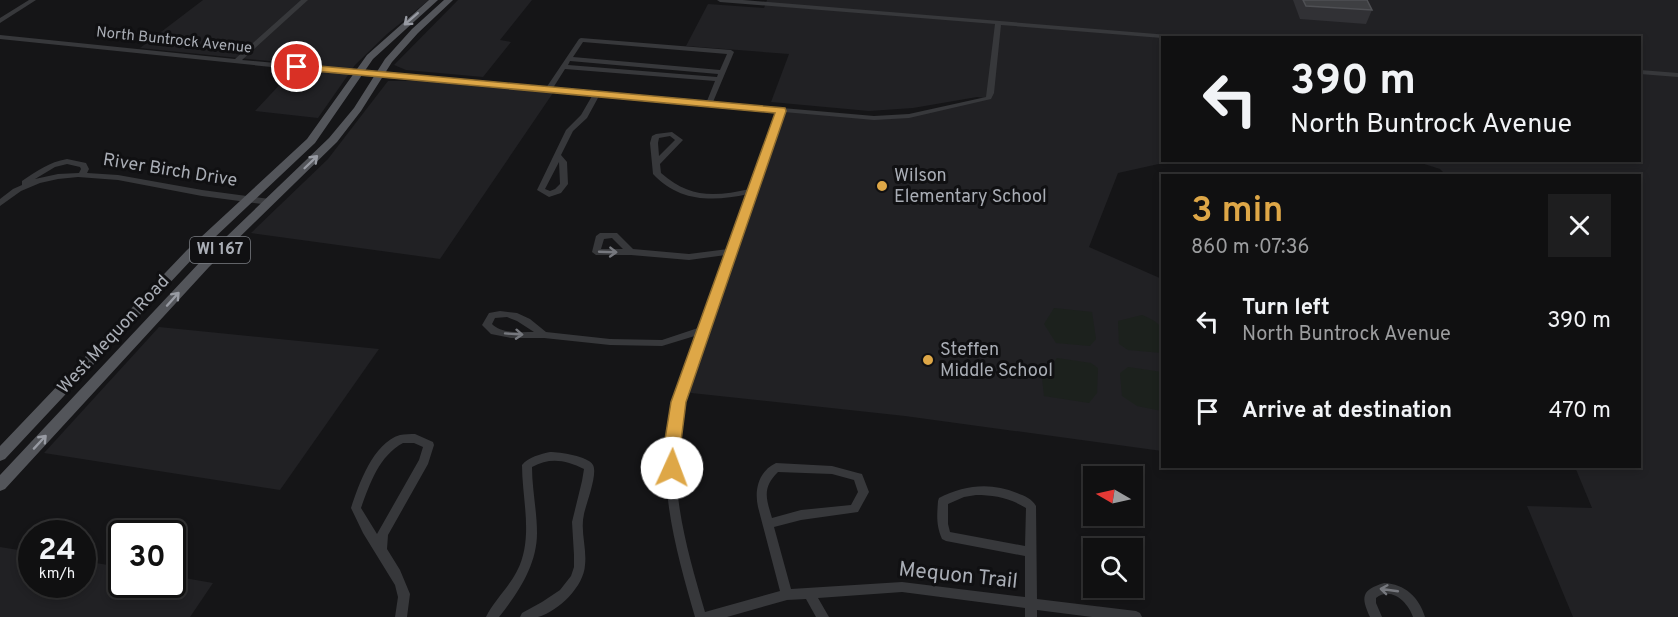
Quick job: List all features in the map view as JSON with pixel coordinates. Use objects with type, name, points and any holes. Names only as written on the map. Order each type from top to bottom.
[{"type":"main road","name":"West Mequon Road","points":[[0,455],[191,253],[311,141],[358,73],[380,46],[434,0]]},
{"type":"main road","name":"West Mequon Road","points":[[0,484],[205,264],[333,140],[400,46],[449,0]]},
{"type":"main road","points":[[110,339],[134,341]]},
{"type":"street","points":[[0,21],[33,0]]},
{"type":"street","points":[[237,61],[305,0]]},
{"type":"street","points":[[721,0],[1167,36]]},
{"type":"street","name":"North Buntrock Avenue","points":[[0,38],[781,111],[889,117],[909,116],[989,98],[992,93],[998,22]]},
{"type":"street","points":[[549,89],[581,40],[731,52],[709,104]]},
{"type":"street","points":[[568,59],[721,76]]},
{"type":"street","points":[[563,67],[721,76]]},
{"type":"street","points":[[1641,72],[1678,75]]},
{"type":"street","points":[[557,155],[570,130],[584,116],[597,93]]},
{"type":"street","points":[[701,617],[681,548],[673,501],[671,452],[679,402],[781,111]]},
{"type":"street","points":[[16,190],[44,168],[57,164],[78,162],[85,169],[83,173]]},
{"type":"street","points":[[657,163],[657,174],[673,189],[686,194],[717,197],[752,190]]},
{"type":"street","name":"River Birch Drive","points":[[0,203],[16,190],[55,177],[83,173],[135,179],[180,189],[270,202]]},
{"type":"street","points":[[631,252],[689,258],[732,250]]},
{"type":"street","points":[[544,334],[529,322],[504,312],[492,315],[487,325],[494,332],[512,335],[544,334],[610,342],[662,343],[704,329]]},
{"type":"street","points":[[381,551],[382,534],[424,461],[429,445],[420,439],[403,436],[386,447],[360,495],[356,508],[362,523],[381,551],[404,594],[401,617]]},
{"type":"street","points":[[492,617],[506,600],[522,570],[531,544],[527,465],[538,458],[555,454],[573,458],[589,467],[589,480],[577,523],[581,559],[578,579],[553,603],[526,617]]},
{"type":"street","points":[[768,524],[801,514],[854,509],[864,492],[858,477],[832,470],[776,467],[764,478],[759,490],[768,524],[787,595]]},
{"type":"street","points":[[1029,552],[946,536],[942,524],[944,501],[964,490],[1008,494],[1022,498],[1031,506],[1029,552],[1031,617]]},
{"type":"street","name":"Mequon Trail","points":[[707,617],[787,595],[902,587],[1136,617]]},
{"type":"street","points":[[1376,617],[1370,603],[1370,596],[1380,588],[1387,588],[1404,594],[1411,600],[1419,617]]},
{"type":"street","points":[[809,593],[823,617]]},
{"type":"shaded area","points":[[203,0],[429,0],[387,34],[355,65],[318,118],[255,111],[299,64],[140,48]]},
{"type":"shaded area","points":[[458,0],[532,0],[500,40],[511,42],[483,77],[406,70],[394,65]]},
{"type":"shaded area","points":[[767,0],[1678,0],[1678,617],[1573,617],[1527,506],[1592,508],[1575,468],[1641,468],[1641,174],[1445,174],[1440,169],[1411,162],[1641,162],[1641,36],[1161,36],[1161,162],[1168,162],[1118,173],[1089,247],[1161,279],[1161,451],[905,416],[682,392],[781,111],[859,117],[909,116],[986,98],[977,97],[913,108],[869,111],[771,102],[789,54],[686,46],[708,4],[764,8]]},
{"type":"shaded area","points":[[388,81],[462,81],[555,90],[440,259],[251,233],[328,159]]},
{"type":"shaded area","points":[[1054,308],[1092,312],[1096,339],[1090,346],[1056,343],[1044,324]]},
{"type":"shaded area","points":[[1142,315],[1155,322],[1161,329],[1161,353],[1128,350],[1119,344],[1118,321]]},
{"type":"shaded area","points":[[159,327],[379,349],[280,490],[44,453]]},
{"type":"shaded area","points":[[1057,358],[1091,363],[1098,368],[1097,393],[1089,403],[1044,396],[1042,377]]},
{"type":"shaded area","points":[[1128,367],[1161,372],[1161,411],[1137,406],[1122,396],[1120,373]]},
{"type":"shaded area","points":[[0,547],[18,550],[18,598],[96,598],[96,563],[108,565],[108,598],[186,598],[186,578],[213,583],[190,617],[0,617]]},
{"type":"building","points":[[1303,0],[1367,0],[1372,10],[1306,6]]},
{"type":"place","name":"Wilson Elementary School","points":[[882,186]]},
{"type":"place","name":"Steffen Middle School","points":[[928,360]]},
{"type":"route","points":[[297,67],[781,111],[679,402],[671,452],[672,468]]}]
